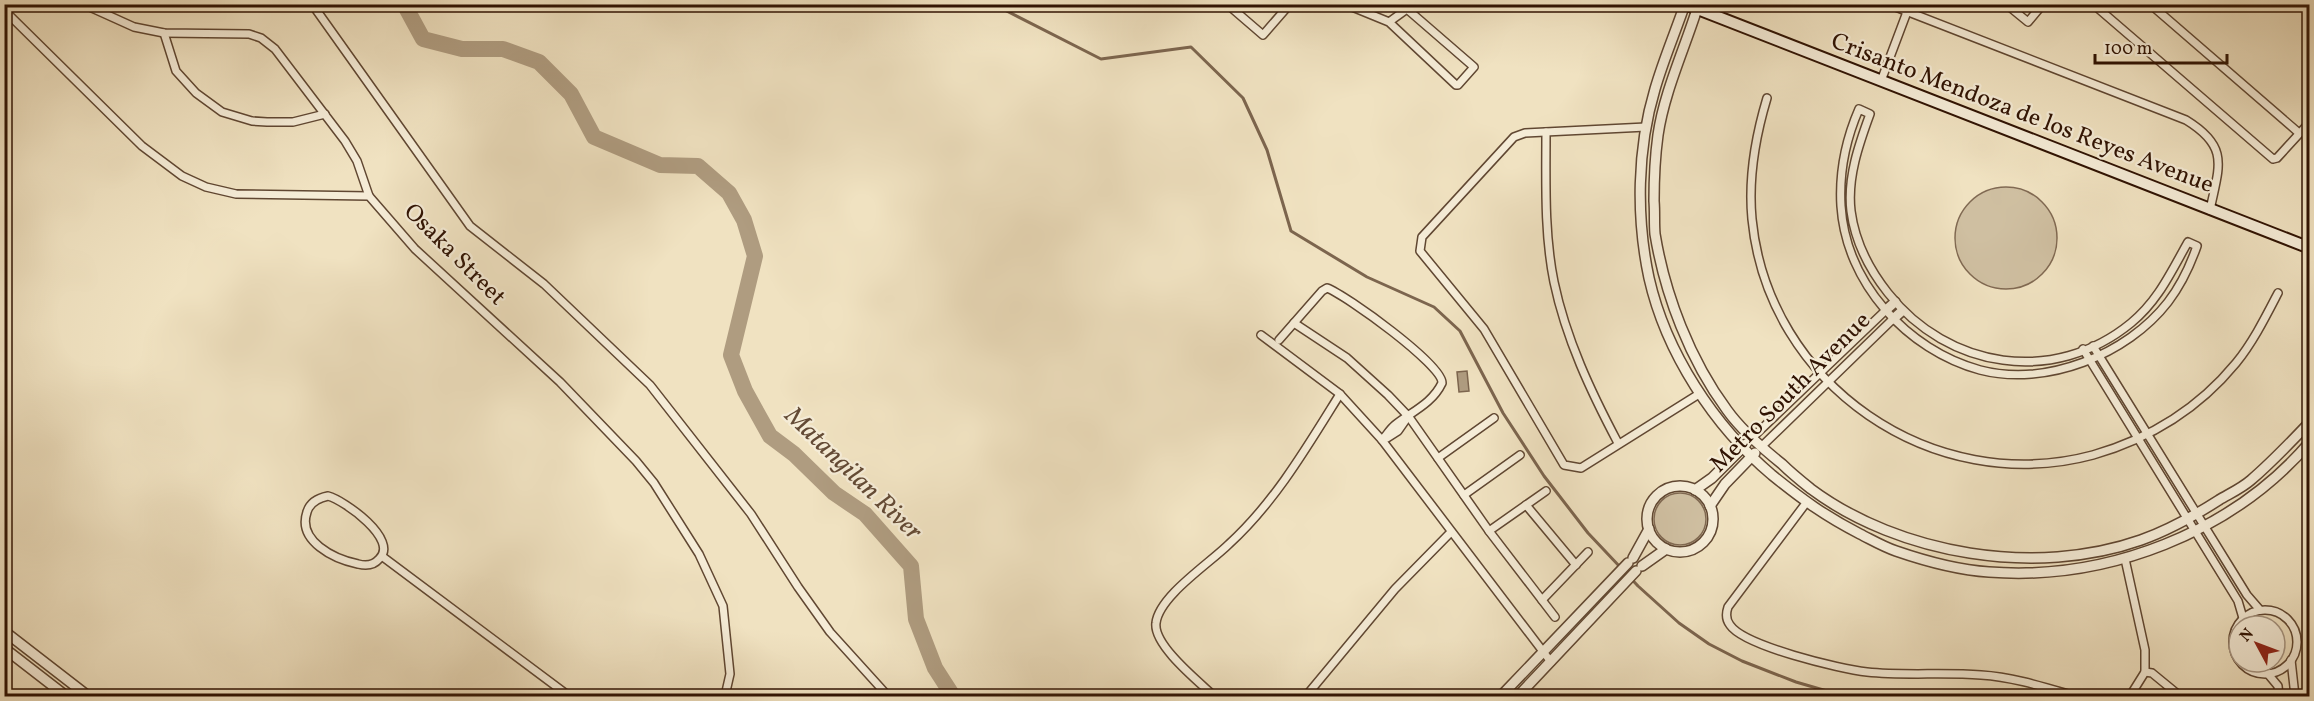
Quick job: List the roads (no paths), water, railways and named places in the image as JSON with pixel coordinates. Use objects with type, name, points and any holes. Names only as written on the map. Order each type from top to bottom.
[{"type":"main road","name":"Crisanto Mendoza de los Reyes Avenue","points":[[1690,6],[2310,248]]},
{"type":"street","points":[[83,4],[134,27],[164,33],[249,34],[261,38],[275,49],[325,114],[357,161],[369,196]]},
{"type":"street","points":[[312,4],[470,226],[544,284],[650,385],[752,514],[798,588],[830,632],[888,696]]},
{"type":"street","points":[[1227,4],[1263,35],[1290,4]]},
{"type":"street","points":[[1345,4],[1389,22],[1456,85],[1474,67],[1407,9],[1389,22]]},
{"type":"street","points":[[1888,4],[2194,125],[2214,144],[2219,158],[2210,210]]},
{"type":"street","points":[[2006,4],[2028,22],[2043,4]]},
{"type":"street","points":[[2093,4],[2272,158],[2277,158],[2310,122]]},
{"type":"street","points":[[2150,4],[2299,133]]},
{"type":"street","points":[[1690,6],[1654,90],[1646,127],[1640,184],[1642,232],[1650,279],[1664,323],[1699,394],[1742,448],[1806,503],[1893,550],[1937,562],[1986,572],[2034,573],[2082,568],[2125,559],[2194,531],[2256,494],[2292,462],[2310,442]]},
{"type":"street","points":[[1690,6],[1658,133],[1654,179],[1655,231],[1664,274],[1677,315],[1696,359],[1727,411],[1761,447],[1811,489],[1870,522],[1925,544],[1989,557],[2038,558],[2078,555],[2140,541],[2197,514],[2249,482],[2310,422]]},
{"type":"street","name":"Osaka Street","points":[[4,10],[142,146],[182,176],[206,187],[236,194],[369,196],[415,249],[560,382],[636,461],[654,483],[699,554],[723,606],[730,674],[725,696]]},
{"type":"street","points":[[1881,81],[1907,12]]},
{"type":"street","points":[[164,33],[176,71],[196,93],[222,112],[252,121],[267,122],[293,122],[325,114]]},
{"type":"street","points":[[1767,99],[1758,128],[1751,178],[1752,219],[1756,248],[1778,310],[1802,351],[1820,374],[1851,403],[1876,422],[1932,449],[1962,458],[1992,463],[2052,463],[2110,450],[2138,439],[2173,420],[2217,384],[2236,363],[2259,329],[2278,293]]},
{"type":"street","points":[[1859,109],[1870,114],[1858,145],[1851,190],[1851,210],[1856,234],[1865,258],[1876,278],[1895,302],[1917,324],[1949,345],[1986,358],[2011,362],[2051,359],[2093,346],[2130,323],[2153,301],[2166,284],[2187,242],[2197,246],[2187,272],[2166,304],[2139,331],[2119,345],[2090,360],[2030,373],[1982,370],[1945,357],[1926,346],[1893,319],[1872,292],[1855,260],[1841,208],[1843,166],[1853,123],[1859,109]]},
{"type":"street","points":[[1646,127],[1525,133],[1514,137],[1422,237],[1419,245],[1420,251],[1484,329],[1564,465],[1581,468],[1699,394]]},
{"type":"street","points":[[1546,132],[1548,239],[1554,283],[1570,338],[1592,393],[1618,443]]},
{"type":"street","points":[[1279,340],[1327,288],[1367,312],[1402,339],[1442,379],[1435,394],[1409,417],[1393,426],[1382,441]]},
{"type":"street","name":"Metro South Avenue","points":[[1695,490],[1712,478],[1895,302]]},
{"type":"street","name":"Metro South Avenue","points":[[1710,506],[1725,484],[1751,457],[1902,310]]},
{"type":"street","points":[[1294,323],[1347,358],[1409,417],[1489,531],[1555,616]]},
{"type":"street","points":[[1261,335],[1340,394],[1382,441],[1551,662]]},
{"type":"street","points":[[2093,346],[2247,595],[2260,610]]},
{"type":"street","points":[[2083,349],[2238,601],[2242,614]]},
{"type":"street","points":[[1214,696],[1162,643],[1156,631],[1159,614],[1169,597],[1231,543],[1267,504],[1340,394]]},
{"type":"street","points":[[1438,458],[1494,418]]},
{"type":"street","points":[[1464,495],[1520,454]]},
{"type":"street","name":"Metro South Avenue","points":[[1502,696],[1630,562],[1648,529],[1648,510],[1659,494],[1677,486],[1695,490],[1710,506],[1713,523],[1708,536],[1692,550],[1683,552],[1666,549]]},
{"type":"street","points":[[1489,531],[1546,491]]},
{"type":"street","points":[[328,496],[338,499],[381,536],[384,547],[382,557],[374,564],[360,565],[342,559],[315,544],[306,532],[304,520],[308,507],[317,499],[328,496]]},
{"type":"street","points":[[1806,503],[1728,607],[1730,626],[1741,634],[1793,656],[1845,668],[1868,672],[1982,675],[2022,681],[2074,696]]},
{"type":"street","points":[[1526,505],[1576,565]]},
{"type":"street","points":[[1518,696],[1638,570],[1666,549],[1655,540],[1648,529]]},
{"type":"street","points":[[1306,696],[1395,589],[1451,532]]},
{"type":"street","points":[[1542,600],[1588,552]]},
{"type":"street","points":[[382,557],[569,696]]},
{"type":"street","points":[[2125,559],[2145,650],[2145,672],[2130,696]]},
{"type":"street","points":[[2252,614],[2260,610],[2280,613],[2291,623],[2297,642],[2291,660],[2295,696]]},
{"type":"street","points":[[4,631],[88,696]]},
{"type":"street","points":[[4,648],[66,696]]},
{"type":"street","points":[[2287,664],[2291,660]]},
{"type":"street","points":[[2145,672],[2152,673],[2180,696]]},
{"type":"street","points":[[2268,674],[2278,686],[2279,696]]},
{"type":"waterway","name":"Matangilan River","points":[[404,4],[423,39],[462,49],[503,49],[539,62],[571,94],[594,137],[660,165],[698,166],[729,193],[744,220],[755,256],[731,355],[745,391],[770,436],[794,454],[834,493],[865,514],[911,566],[916,619],[935,668],[953,696]]},
{"type":"waterway","points":[[993,4],[1101,59],[1191,47],[1243,98],[1267,150],[1291,231],[1367,277],[1434,307],[1460,331],[1503,413],[1544,476],[1588,533],[1638,586],[1679,623],[1709,644],[1742,661],[1796,682],[1844,696]]}]
